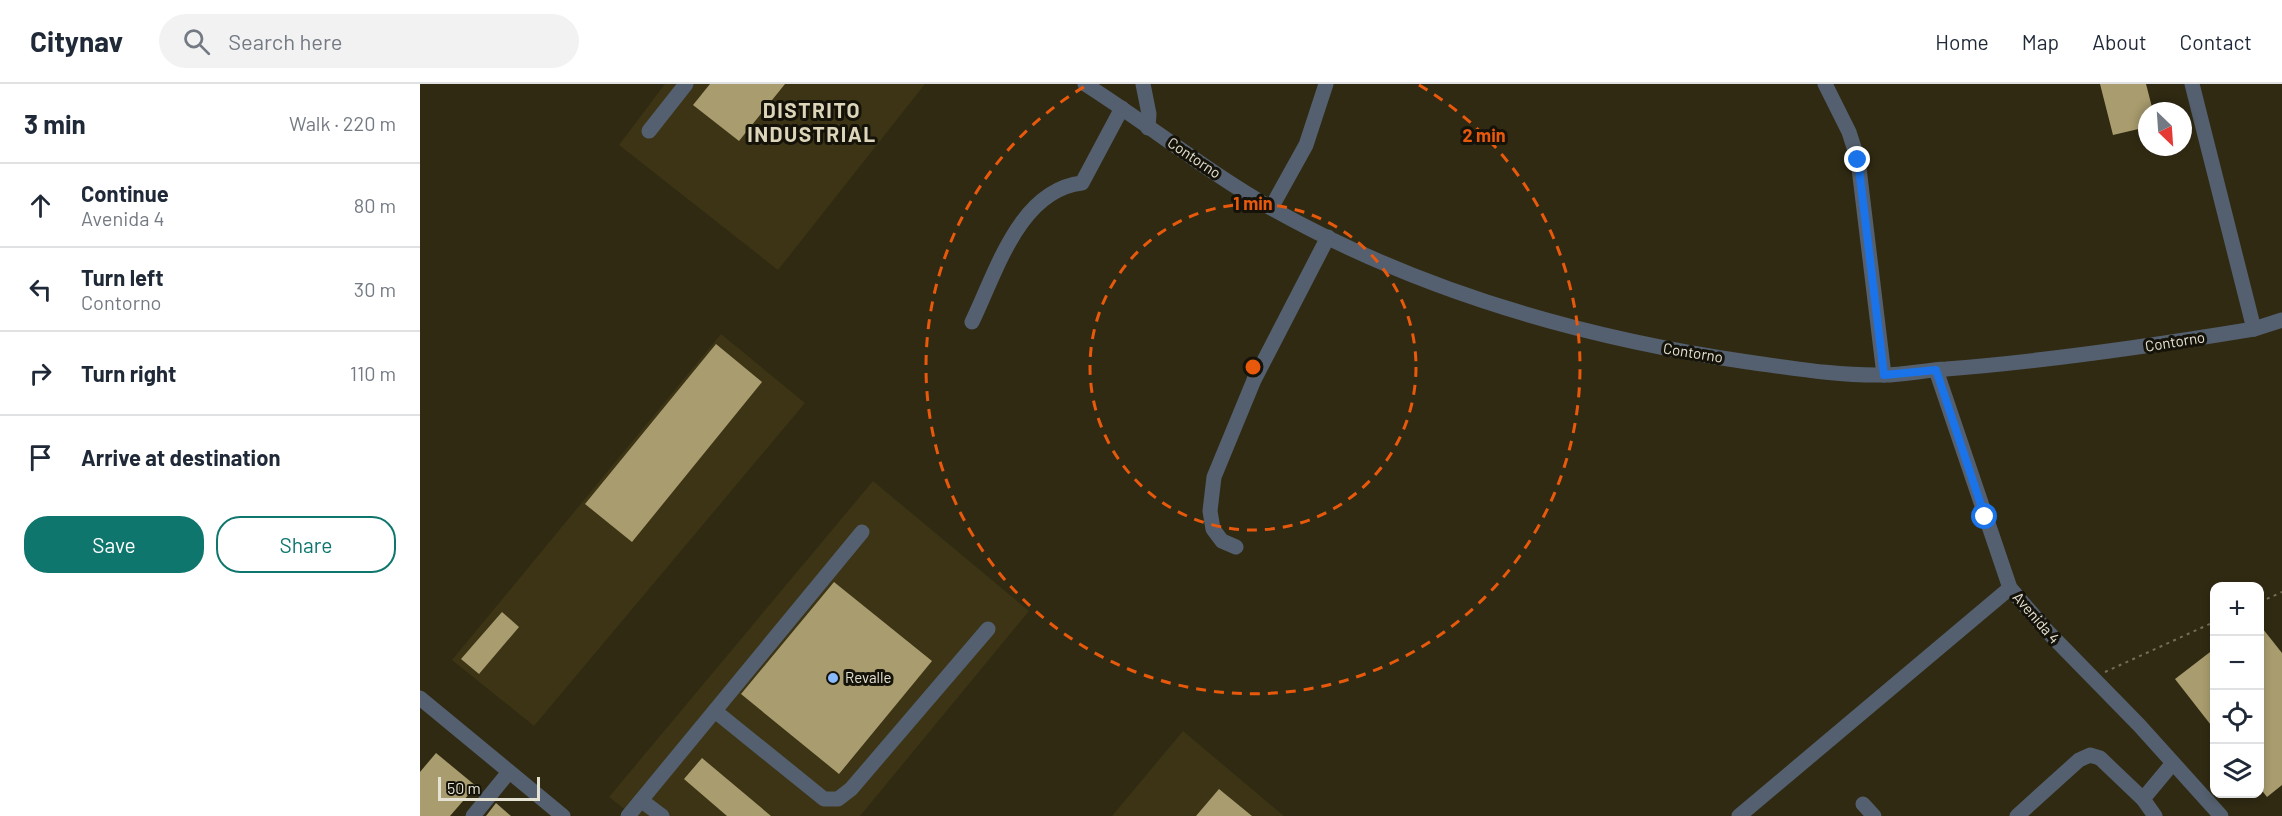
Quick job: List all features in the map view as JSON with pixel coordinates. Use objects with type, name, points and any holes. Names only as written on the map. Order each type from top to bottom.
[{"type":"street","points":[[649,131],[686,84]]},
{"type":"street","name":"Contorno","points":[[1085,84],[1271,208],[1328,237],[1429,281],[1485,301],[1663,349],[1757,363],[1884,375],[2031,363],[2254,328],[2282,320]]},
{"type":"street","points":[[1143,84],[1149,114],[1148,128]]},
{"type":"street","points":[[1271,208],[1306,145],[1326,84]]},
{"type":"street","points":[[1825,84],[1849,132],[1858,160],[1884,375]]},
{"type":"street","points":[[2192,84],[2254,328]]},
{"type":"street","points":[[972,322],[1020,222],[1040,200],[1068,184],[1082,183],[1122,108]]},
{"type":"street","points":[[1236,547],[1222,541],[1213,529],[1210,511],[1214,477],[1254,380],[1328,237]]},
{"type":"street","name":"Avenida 4","points":[[1936,370],[2010,588],[2221,816]]},
{"type":"street","points":[[628,816],[862,532]]},
{"type":"street","points":[[1739,816],[2010,588]]},
{"type":"street","points":[[715,711],[824,799],[838,799],[851,789],[988,629]]},
{"type":"street","points":[[420,698],[563,816]]},
{"type":"street","points":[[2017,816],[2079,759],[2090,755],[2100,758],[2143,800],[2155,816]]},
{"type":"street","points":[[2143,800],[2173,763]]},
{"type":"street","points":[[473,816],[509,772]]},
{"type":"street","points":[[642,801],[662,816]]},
{"type":"street","points":[[1863,804],[1874,816]]},
{"type":"path","points":[[2264,600],[2282,592]]},
{"type":"path","points":[[2092,678],[2210,624]]},
{"type":"shaded area","points":[[665,84],[925,84],[778,270],[619,145]]},
{"type":"shaded area","points":[[721,334],[805,403],[534,726],[452,660]]},
{"type":"shaded area","points":[[873,481],[1029,611],[860,816],[633,816],[609,797]]},
{"type":"shaded area","points":[[1183,731],[1284,816],[1112,816]]},
{"type":"building","points":[[710,84],[785,84],[739,141],[693,105]]},
{"type":"building","points":[[2100,84],[2146,84],[2151,102],[2138,102],[2138,129],[2113,135]]},
{"type":"building","points":[[716,344],[762,382],[632,542],[585,504]]},
{"type":"building","points":[[834,582],[932,661],[839,774],[741,694]]},
{"type":"building","points":[[502,612],[519,627],[479,674],[461,659]]},
{"type":"building","points":[[2264,630],[2282,653],[2282,785],[2267,797],[2264,793]]},
{"type":"building","points":[[2210,652],[2210,724],[2175,679]]},
{"type":"building","points":[[436,753],[476,786],[450,816],[420,816],[420,772]]},
{"type":"building","points":[[702,758],[771,816],[727,816],[684,779]]},
{"type":"building","points":[[1219,789],[1252,816],[1196,816]]},
{"type":"building","points":[[496,803],[511,816],[486,816]]},
{"type":"place","name":"Revalle","points":[[833,678]]},
{"type":"district","name":"DISTRITO INDUSTRIAL","points":[[812,123]]},
{"type":"route","points":[[1858,160],[1884,375],[1936,370],[1985,517]]}]
